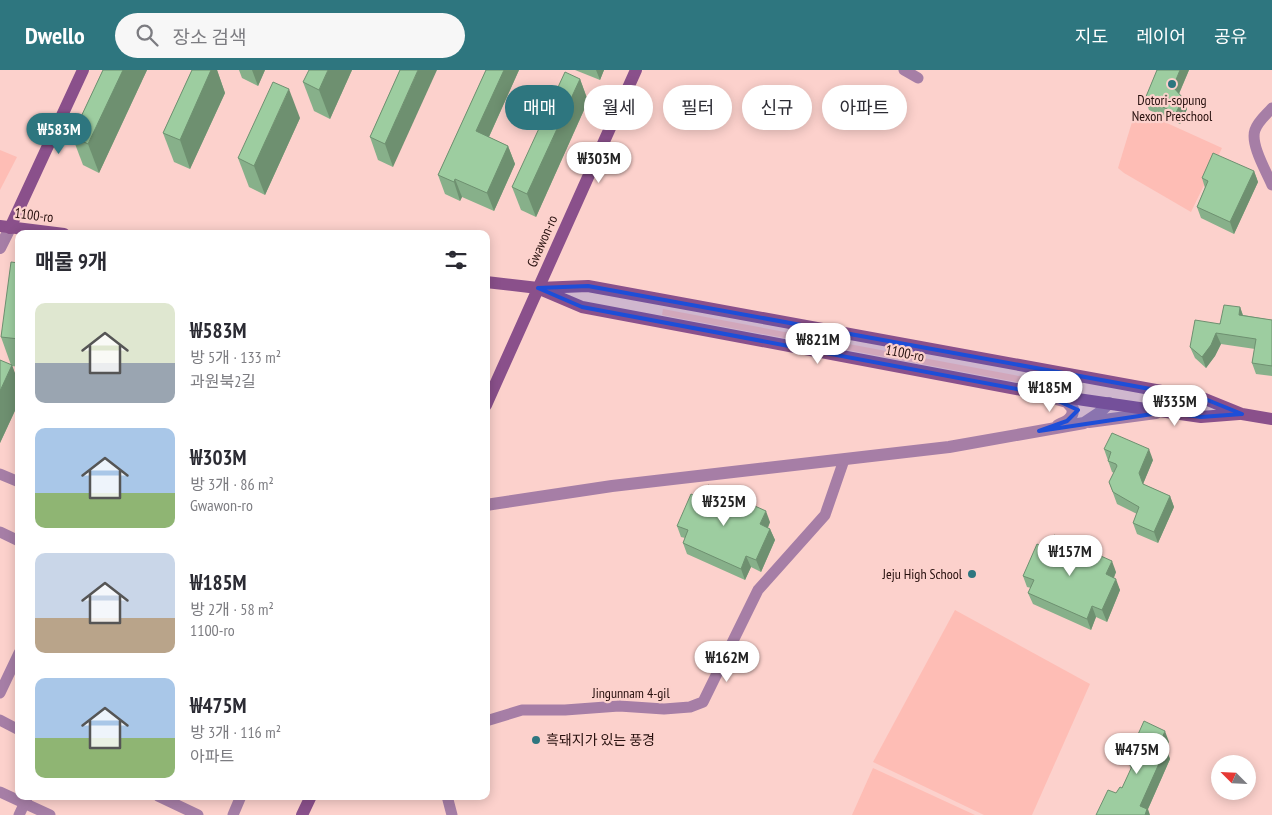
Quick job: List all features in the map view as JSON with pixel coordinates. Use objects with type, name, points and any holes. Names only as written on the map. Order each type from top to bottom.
[{"type":"main road","points":[[5,227],[83,70]]},
{"type":"main road","name":"Gwawon-ro","points":[[490,396],[636,70]]},
{"type":"main road","name":"1100-ro","points":[[5,227],[30,230]]},
{"type":"main road","name":"1100-ro","points":[[490,282],[538,288],[588,286],[1205,399],[1242,414],[1272,420]]},
{"type":"main road","name":"1100-ro","points":[[538,288],[582,307],[1044,394],[1201,417],[1242,414]]},
{"type":"main road","points":[[1109,403],[1112,383]]},
{"type":"main road","points":[[302,815],[309,800]]},
{"type":"street","points":[[904,70],[918,78]]},
{"type":"street","points":[[1272,108],[1258,124],[1254,132],[1254,142],[1272,185]]},
{"type":"street","points":[[0,248],[5,227]]},
{"type":"street","points":[[1039,431],[1067,422],[1073,413],[1072,406],[1067,402],[1044,394]]},
{"type":"street","points":[[1084,423],[1100,413],[1109,403]]},
{"type":"street","points":[[490,504],[612,486],[949,447],[1084,423],[1166,412]]},
{"type":"street","name":"Jingunnam 4-gil","points":[[490,720],[522,710],[565,710],[618,706],[664,709],[690,707],[704,702],[758,590],[825,515],[844,460]]},
{"type":"street","points":[[0,474],[15,480]]},
{"type":"street","points":[[0,532],[15,539]]},
{"type":"street","points":[[0,693],[15,661]]},
{"type":"street","points":[[0,720],[15,728]]},
{"type":"street","points":[[0,792],[15,797]]},
{"type":"street","points":[[18,815],[26,800],[50,815]]},
{"type":"street","points":[[166,800],[198,815]]},
{"type":"street","points":[[233,815],[240,800]]},
{"type":"street","points":[[448,800],[452,815]]},
{"type":"highlighted area","points":[[588,286],[1205,399],[1242,414],[1201,417],[1166,412],[1039,431],[1067,421],[1078,410],[1043,394],[582,307],[538,288]]},
{"type":"shaded area","points":[[1136,109],[1222,148],[1191,212],[1118,168]]},
{"type":"shaded area","points":[[0,150],[17,157],[0,190]]},
{"type":"shaded area","points":[[663,309],[1051,382],[1049,388],[662,315]]},
{"type":"shaded area","points":[[955,610],[1090,684],[1032,815],[984,815],[873,762]]},
{"type":"shaded area","points":[[873,768],[975,815],[852,815]]},
{"type":"building","points":[[103,70],[123,70],[88,144],[72,136]]},
{"type":"building","points":[[192,70],[211,70],[180,140],[163,133]]},
{"type":"building","points":[[309,70],[328,70],[319,90],[303,82]]},
{"type":"building","points":[[400,70],[418,70],[385,144],[370,137]]},
{"type":"building","points":[[486,70],[504,70],[476,131],[508,146],[487,193],[455,179],[454,182],[438,175]]},
{"type":"building","points":[[1157,70],[1180,70],[1173,87],[1183,98],[1176,113],[1145,99]]},
{"type":"building","points":[[565,72],[580,79],[574,92],[574,85],[559,85]]},
{"type":"building","points":[[273,82],[289,89],[254,166],[238,158]]},
{"type":"building","points":[[538,130],[556,130],[527,194],[512,187]]},
{"type":"building","points":[[1213,153],[1254,171],[1230,222],[1197,207],[1208,181],[1202,178]]},
{"type":"building","points":[[11,262],[15,262],[15,339],[1,337]]},
{"type":"building","points":[[1224,305],[1240,307],[1239,315],[1272,320],[1272,366],[1252,363],[1256,339],[1216,333],[1211,345],[1202,357],[1190,347],[1195,320],[1220,324]]},
{"type":"building","points":[[0,360],[12,365],[0,391]]},
{"type":"building","points":[[1112,433],[1149,449],[1139,473],[1143,484],[1170,496],[1154,532],[1133,523],[1139,507],[1113,492],[1109,482],[1117,466],[1108,461],[1111,452],[1104,449]]},
{"type":"building","points":[[708,485],[766,511],[760,524],[770,529],[756,560],[746,556],[741,569],[683,543],[688,530],[677,526],[691,494],[702,499]]},
{"type":"building","points":[[1054,535],[1112,561],[1106,574],[1116,579],[1102,610],[1092,606],[1087,619],[1028,593],[1034,580],[1023,576],[1037,544],[1048,549]]},
{"type":"building","points":[[1144,721],[1165,731],[1159,745],[1166,748],[1140,806],[1147,809],[1145,815],[1096,815],[1108,790],[1116,793],[1120,787],[1122,788],[1134,762],[1127,759]]},
{"type":"place","name":"Dotori-sopung Nexon Preschool","points":[[1172,84]]},
{"type":"place","name":"Jeju High School","points":[[972,574]]},
{"type":"place","name":"흑돼지가 있는 풍경","points":[[536,740]]}]
